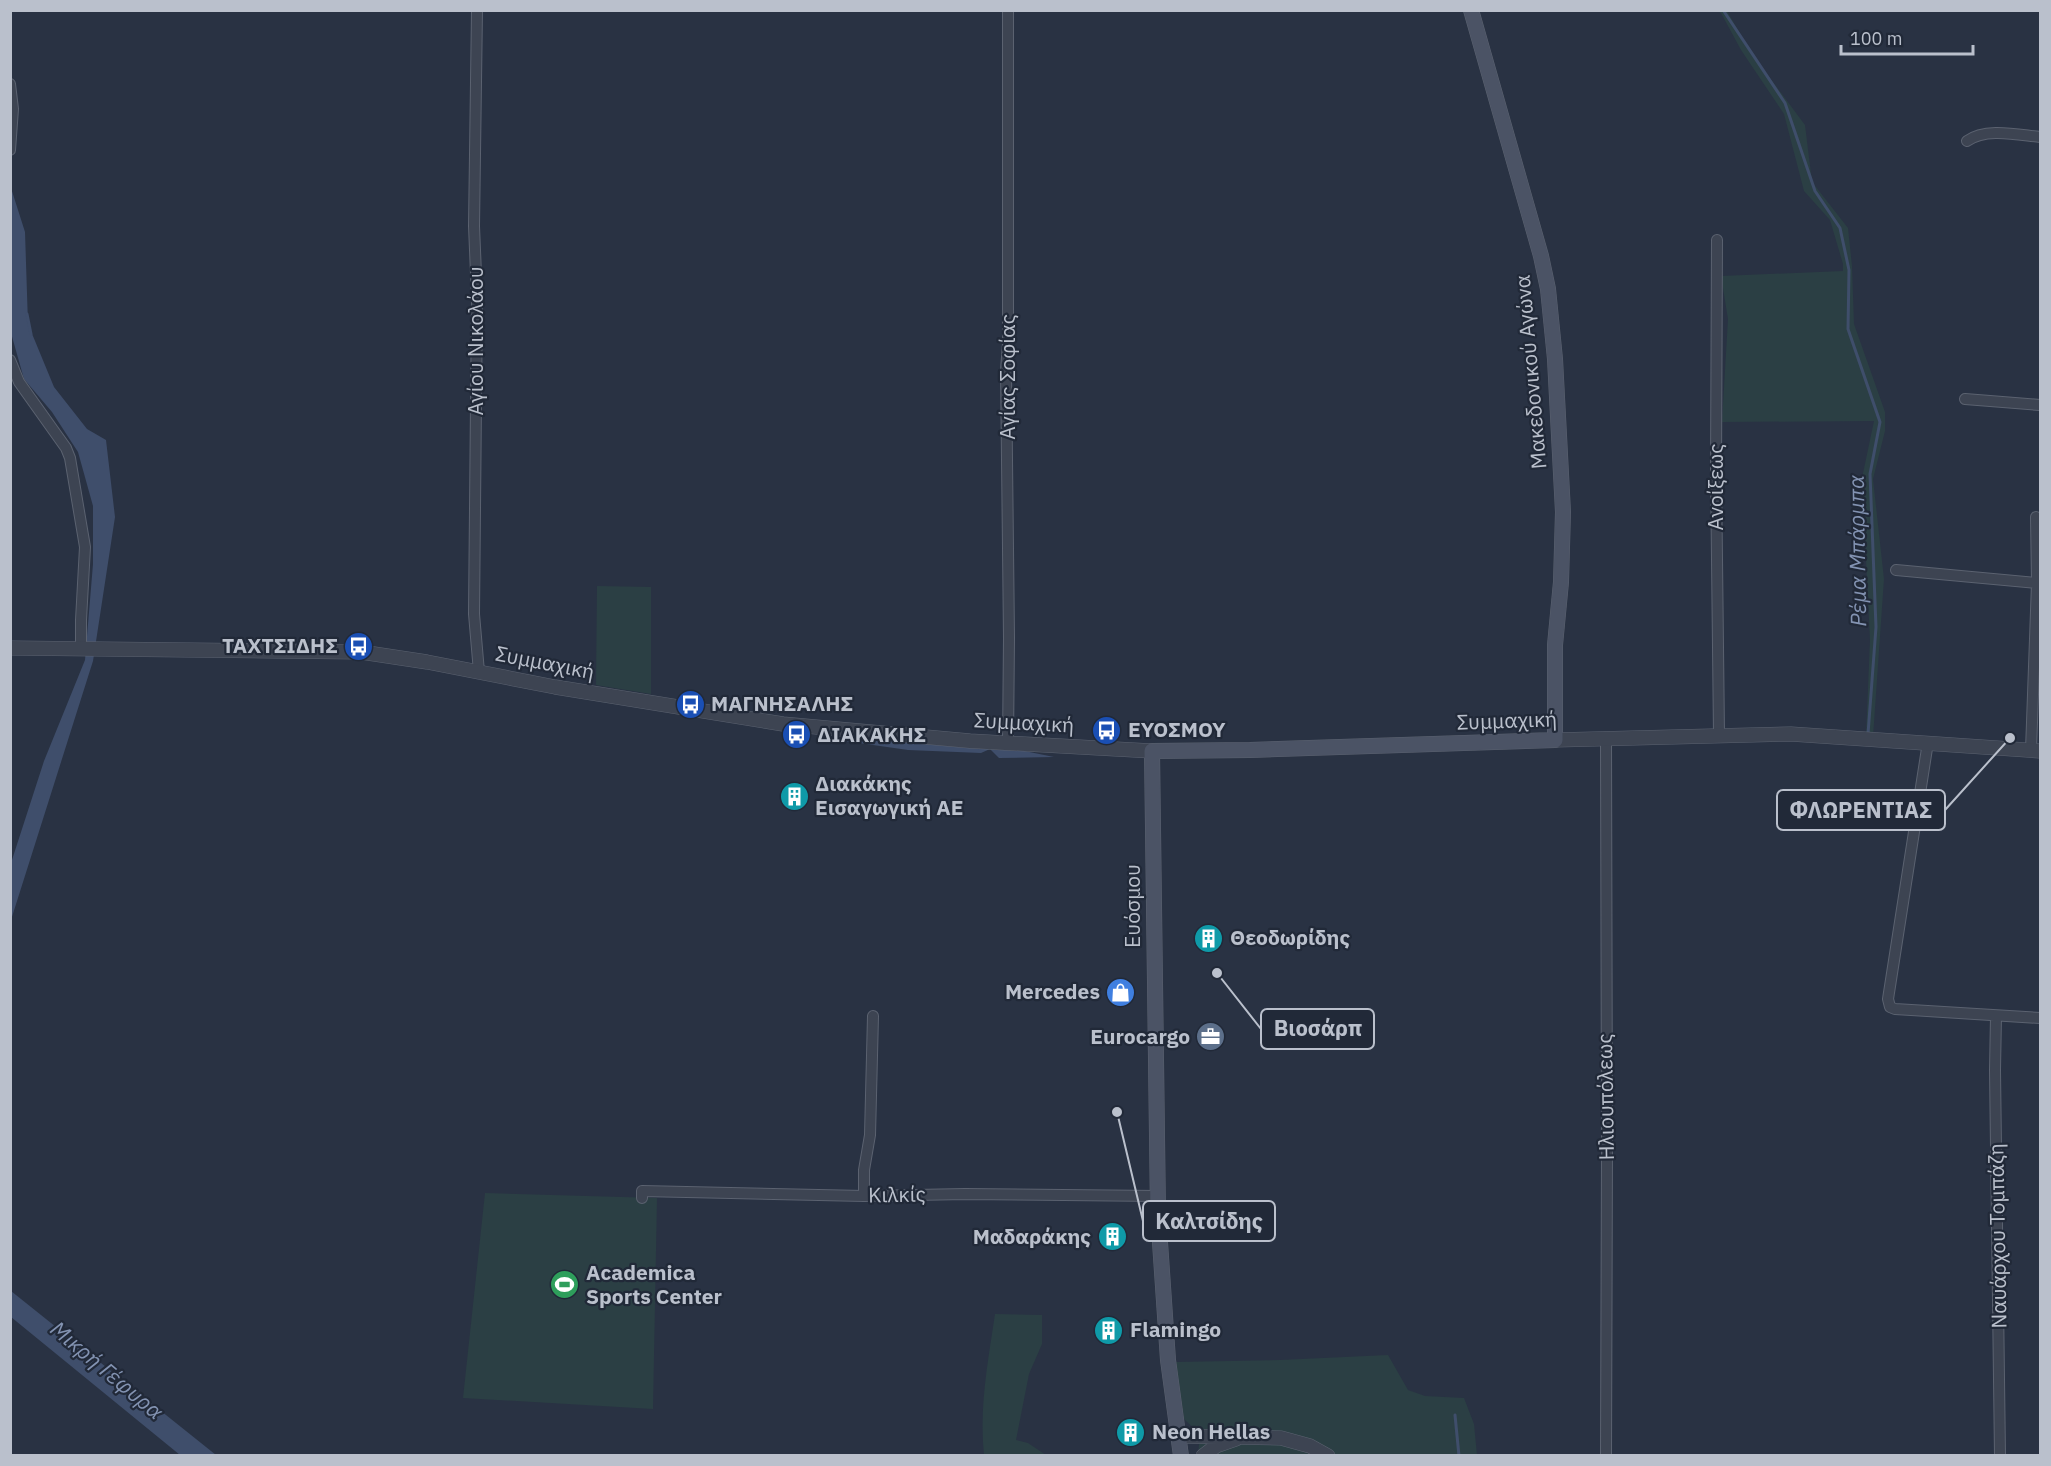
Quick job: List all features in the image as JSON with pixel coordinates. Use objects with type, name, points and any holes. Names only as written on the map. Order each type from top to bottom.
[{"type":"main road","name":"Μακεδονικού Αγώνα","points":[[1471,10],[1541,256],[1548,289],[1555,359],[1563,512],[1555,645],[1555,740]]},
{"type":"main road","name":"Συμμαχική","points":[[1152,752],[1555,740]]},
{"type":"main road","name":"Ευόσμου","points":[[1152,752],[1158,1196],[1162,1289],[1181,1455]]},
{"type":"street","name":"Αγίου Νικολάου","points":[[477,10],[474,226],[477,298],[474,614],[479,672]]},
{"type":"street","name":"Αγίας Σοφίας","points":[[1008,10],[1008,343],[1006,370],[1008,743]]},
{"type":"street","points":[[10,84],[13,109],[10,150]]},
{"type":"street","points":[[1967,141],[1973,137],[1992,133],[2040,137]]},
{"type":"street","name":"Ανοίξεως","points":[[1718,240],[1716,471],[1719,735]]},
{"type":"street","points":[[10,360],[18,382],[66,448],[70,458],[85,547],[81,648]]},
{"type":"street","points":[[1965,399],[2040,405]]},
{"type":"street","points":[[2036,517],[2036,751]]},
{"type":"street","points":[[1896,570],[2037,583]]},
{"type":"street","name":"Συμμαχική","points":[[10,648],[361,652],[783,724],[1008,743],[1152,752]]},
{"type":"street","name":"Συμμαχική","points":[[1555,740],[1791,734],[2036,751]]},
{"type":"street","name":"Ηλιουπόλεως","points":[[1606,738],[1606,1455]]},
{"type":"street","points":[[1928,742],[1888,999],[1890,1007],[2040,1018]]},
{"type":"street","points":[[864,1196],[864,1170],[870,1135],[873,1016]]},
{"type":"street","name":"Ναυάρχου Τομπάζη","points":[[1996,1016],[2000,1455]]},
{"type":"street","name":"Κιλκίς","points":[[642,1198],[642,1191],[864,1196],[977,1194],[1158,1196]]},
{"type":"street","points":[[1178,1436],[1296,1441],[1328,1455]]},
{"type":"street","points":[[1178,1436],[1189,1445],[1216,1446]]},
{"type":"street","points":[[1203,1455],[1216,1446],[1240,1437]]},
{"type":"green space","points":[[1717,11],[1727,11],[1752,54],[1805,125],[1812,182],[1848,228],[1854,324],[1885,412],[1885,431],[1873,479],[1884,579],[1873,737],[1866,736],[1870,640],[1862,478],[1874,421],[1722,422],[1728,319],[1721,276],[1843,271],[1843,264],[1830,220],[1804,191],[1784,114],[1741,50],[1721,13]]},
{"type":"green space","points":[[597,586],[651,587],[651,694],[596,685]]},
{"type":"green space","name":"Academica Sports Center","points":[[485,1193],[657,1198],[653,1409],[463,1398]]},
{"type":"green space","points":[[995,1314],[1042,1315],[1042,1344],[1029,1374],[1016,1440],[1028,1443],[1046,1455],[984,1455],[983,1402]]},
{"type":"green space","points":[[1388,1355],[1408,1390],[1425,1396],[1464,1398],[1474,1424],[1477,1455],[1198,1455],[1200,1434],[1184,1419],[1176,1362]]},
{"type":"water","points":[[11,188],[25,232],[28,324],[54,387],[87,429],[106,440],[115,517],[93,661],[11,920],[11,863],[44,761],[85,660],[93,564],[93,506],[78,452],[52,412],[24,379],[11,333]]},
{"type":"water","points":[[875,738],[990,744],[1054,757],[999,758],[990,749],[981,753],[908,750],[838,740]]},
{"type":"water","name":"Μικρή Γέφυρα","points":[[11,1291],[216,1455],[180,1455],[11,1317]]},
{"type":"waterway","name":"Ρέμα Μπάρμπα","points":[[1723,10],[1785,103],[1815,191],[1840,228],[1849,270],[1848,329],[1880,422],[1870,474],[1876,627],[1868,734]]},
{"type":"waterway","points":[[27,314],[31,334]]},
{"type":"waterway","points":[[1455,1415],[1459,1456]]},
{"type":"place","name":"ΤΑΧΤΣΙΔΗΣ","points":[[359,646]]},
{"type":"place","name":"ΜΑΓΝΗΣΑΛΗΣ","points":[[690,704]]},
{"type":"place","name":"ΕΥΟΣΜΟΥ","points":[[1107,730]]},
{"type":"place","name":"ΔΙΑΚΑΚΗΣ","points":[[796,735]]},
{"type":"place","name":"ΦΛΩΡΕΝΤΙΑΣ","points":[[2010,738]]},
{"type":"place","name":"Διακάκης Εισαγωγική ΑΕ","points":[[794,796]]},
{"type":"place","name":"Θεοδωρίδης","points":[[1209,938]]},
{"type":"place","name":"Βιοσάρπ","points":[[1217,973]]},
{"type":"place","name":"Mercedes","points":[[1121,992]]},
{"type":"place","name":"Eurocargo","points":[[1211,1037]]},
{"type":"place","name":"Καλτσίδης","points":[[1117,1112]]},
{"type":"place","name":"Μαδαράκης","points":[[1112,1237]]},
{"type":"place","name":"Academica Sports Center","points":[[565,1285]]},
{"type":"place","name":"Flamingo","points":[[1109,1330]]},
{"type":"place","name":"Neon Hellas","points":[[1131,1432]]}]
